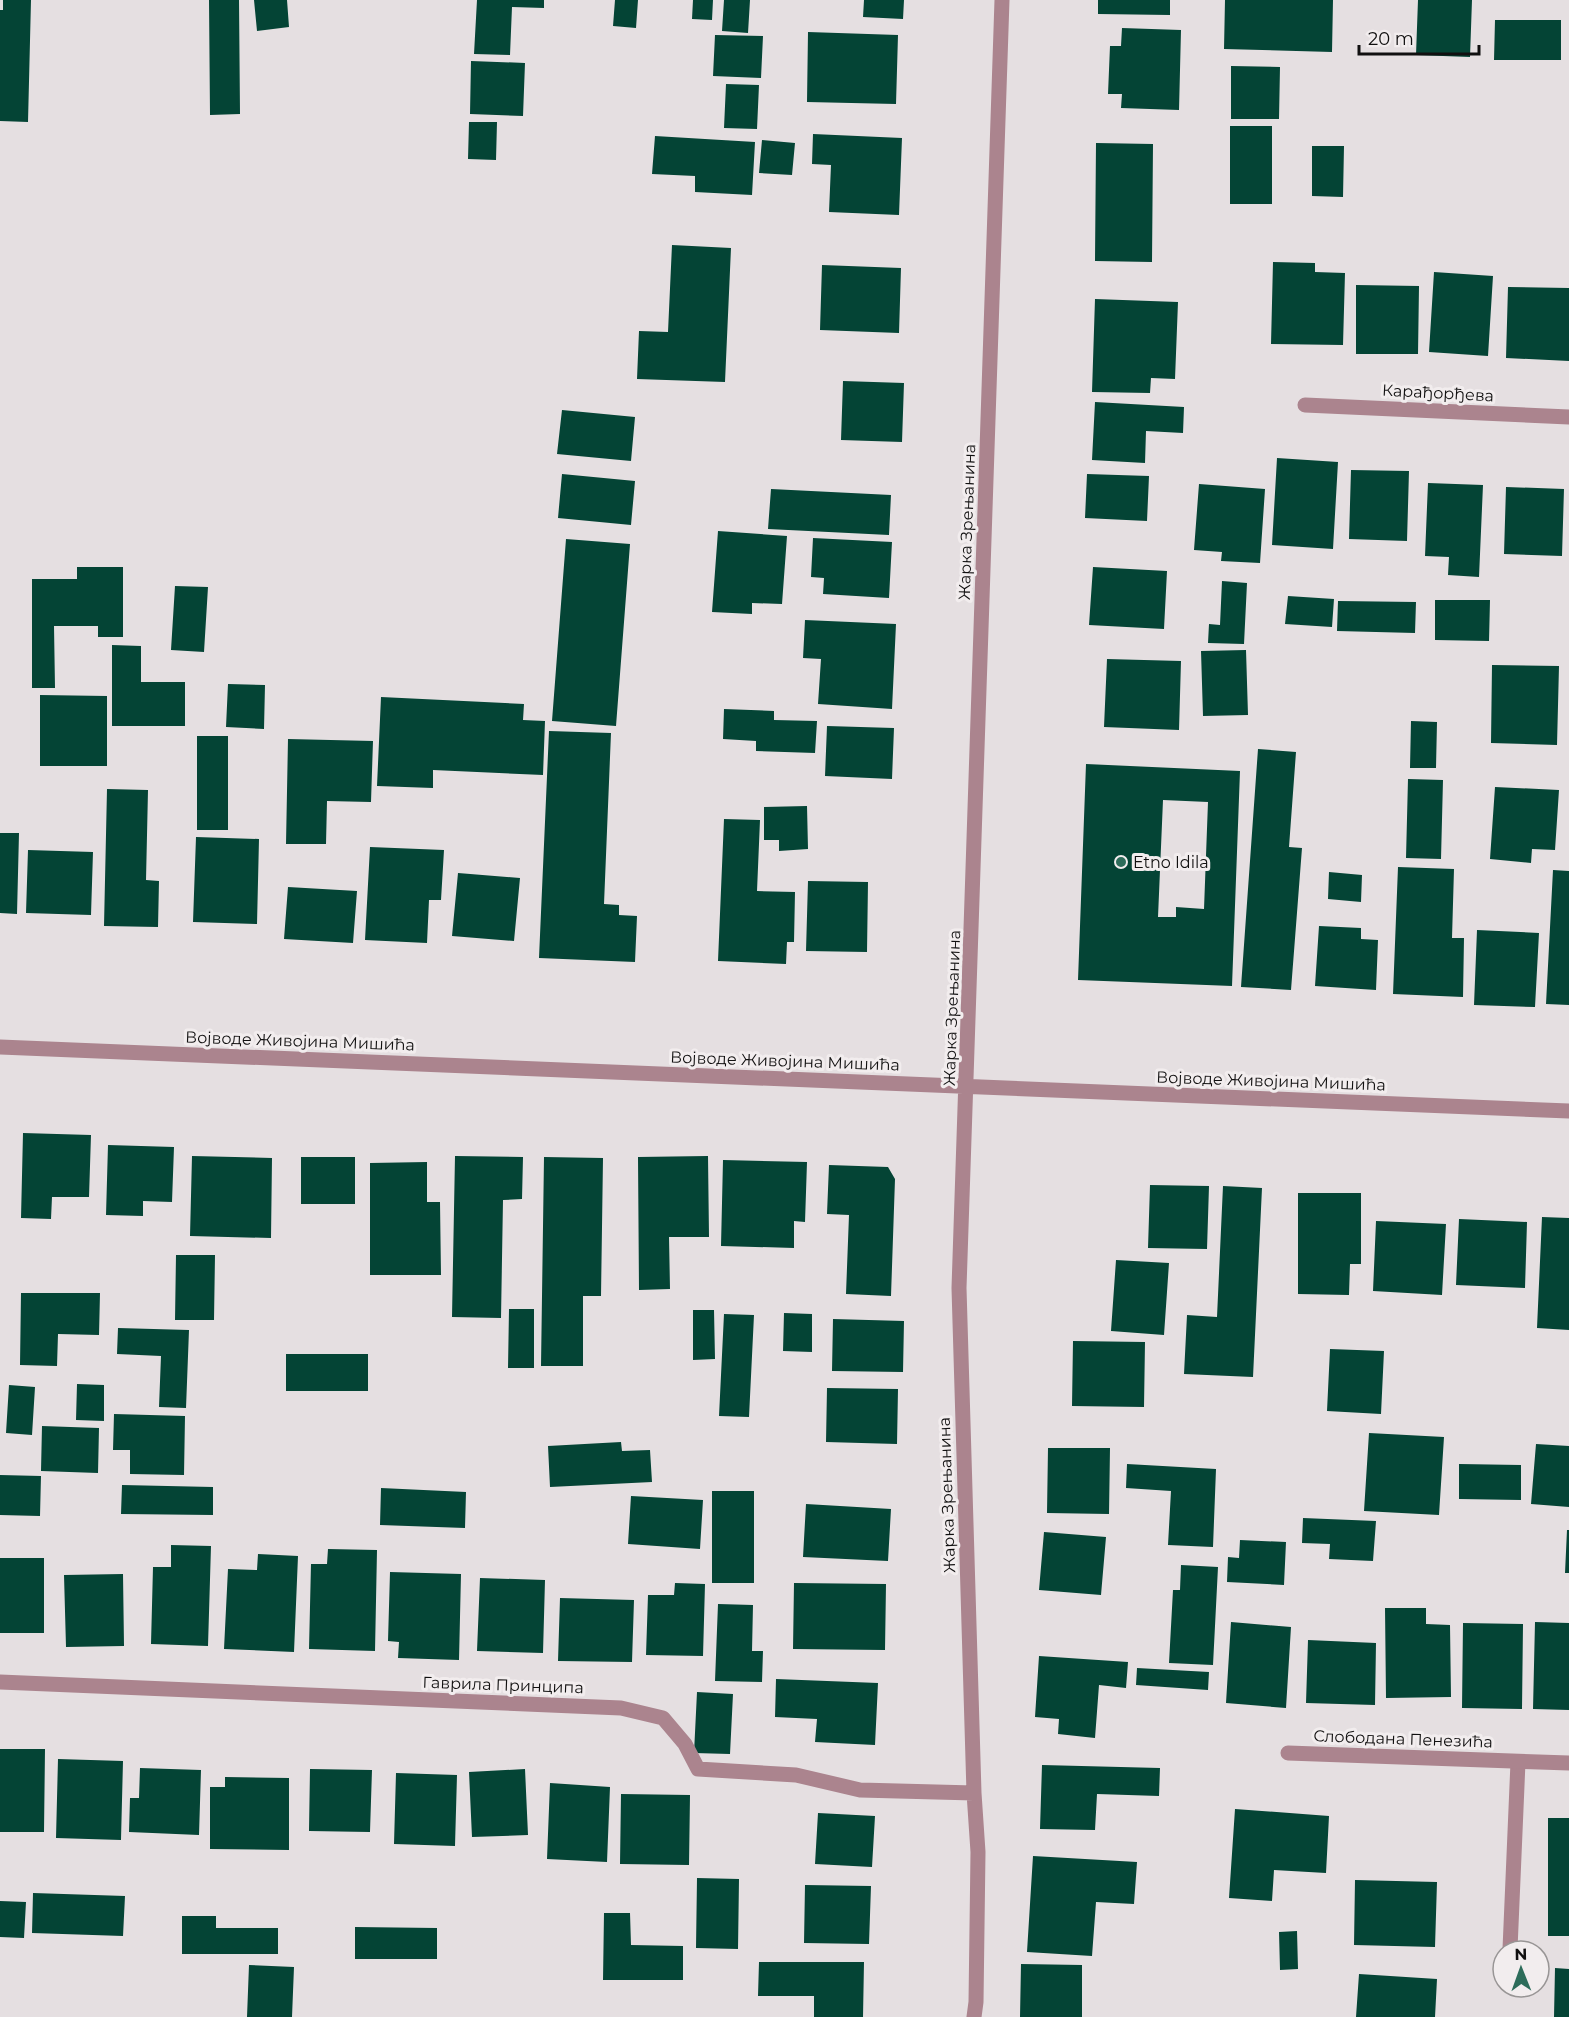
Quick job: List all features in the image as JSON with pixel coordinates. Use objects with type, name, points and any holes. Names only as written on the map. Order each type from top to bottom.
[{"type":"street","name":"Жарка Зрењанина","points":[[974,2017],[978,1852],[974,1793],[959,1288],[1002,0]]},
{"type":"street","name":"Карађорђева","points":[[1305,405],[1569,417]]},
{"type":"street","name":"Војводе Живојина Мишића","points":[[0,1047],[1569,1111]]},
{"type":"street","name":"Гаврила Принципа","points":[[0,1682],[621,1708],[663,1718],[685,1744],[698,1769],[796,1775],[860,1790],[974,1793]]},
{"type":"street","name":"Слободана Пенезића","points":[[1288,1753],[1569,1763]]},
{"type":"street","points":[[1510,1939],[1518,1761]]},
{"type":"building","points":[[3,0],[31,0],[28,122],[0,121],[0,10],[3,10]]},
{"type":"building","points":[[209,0],[239,0],[240,114],[210,115]]},
{"type":"building","points":[[254,0],[287,0],[289,27],[257,31]]},
{"type":"building","points":[[477,0],[544,0],[544,8],[512,7],[510,55],[474,54]]},
{"type":"building","points":[[615,0],[638,0],[636,28],[613,26]]},
{"type":"building","points":[[693,0],[713,0],[712,20],[692,19]]},
{"type":"building","points":[[724,0],[750,0],[748,33],[722,31]]},
{"type":"building","points":[[864,0],[904,0],[903,19],[863,17]]},
{"type":"building","points":[[1098,0],[1170,0],[1170,15],[1098,14]]},
{"type":"building","points":[[1225,0],[1333,0],[1332,52],[1224,49]]},
{"type":"building","points":[[1418,0],[1472,0],[1470,57],[1416,55]]},
{"type":"building","points":[[1495,20],[1561,20],[1561,60],[1494,60]]},
{"type":"building","points":[[1122,28],[1181,30],[1179,110],[1121,108],[1122,94],[1108,94],[1110,46],[1121,46]]},
{"type":"building","points":[[808,32],[898,35],[896,104],[807,102]]},
{"type":"building","points":[[715,35],[763,36],[761,78],[713,76]]},
{"type":"building","points":[[471,61],[525,63],[523,116],[470,114]]},
{"type":"building","points":[[1231,66],[1280,67],[1279,119],[1231,119]]},
{"type":"building","points":[[726,84],[759,85],[757,129],[724,128]]},
{"type":"building","points":[[469,122],[497,122],[496,160],[468,159]]},
{"type":"building","points":[[1230,126],[1272,126],[1272,204],[1230,204]]},
{"type":"building","points":[[813,134],[902,138],[899,215],[829,212],[831,165],[812,164]]},
{"type":"building","points":[[655,136],[755,142],[752,195],[695,192],[695,176],[652,174]]},
{"type":"building","points":[[762,140],[795,143],[792,175],[759,173]]},
{"type":"building","points":[[1096,143],[1153,144],[1152,262],[1095,261]]},
{"type":"building","points":[[1312,146],[1344,146],[1343,197],[1312,196]]},
{"type":"building","points":[[672,245],[731,248],[725,382],[637,379],[639,331],[668,332]]},
{"type":"building","points":[[1273,262],[1315,263],[1315,272],[1345,273],[1343,345],[1271,344]]},
{"type":"building","points":[[822,265],[901,268],[899,333],[820,330]]},
{"type":"building","points":[[1434,272],[1493,276],[1488,356],[1429,352]]},
{"type":"building","points":[[1356,285],[1419,286],[1418,354],[1356,354]]},
{"type":"building","points":[[1508,287],[1569,288],[1569,361],[1506,358]]},
{"type":"building","points":[[1095,299],[1178,302],[1175,379],[1151,378],[1150,393],[1092,392]]},
{"type":"building","points":[[843,381],[904,383],[902,442],[841,440]]},
{"type":"building","points":[[1095,402],[1184,407],[1183,433],[1146,431],[1145,463],[1092,460]]},
{"type":"building","points":[[562,410],[635,417],[631,461],[557,454]]},
{"type":"building","points":[[1277,458],[1338,462],[1333,549],[1272,545]]},
{"type":"building","points":[[1351,470],[1409,471],[1407,541],[1349,539]]},
{"type":"building","points":[[562,474],[635,481],[631,525],[558,518]]},
{"type":"building","points":[[1087,474],[1149,476],[1147,521],[1085,518]]},
{"type":"building","points":[[1428,483],[1483,485],[1479,577],[1448,575],[1449,557],[1425,556]]},
{"type":"building","points":[[1199,484],[1265,489],[1260,563],[1221,561],[1222,552],[1194,550]]},
{"type":"building","points":[[1506,487],[1564,489],[1562,556],[1504,554]]},
{"type":"building","points":[[771,489],[891,495],[889,535],[768,529]]},
{"type":"building","points":[[718,531],[787,536],[782,604],[752,603],[752,614],[712,612]]},
{"type":"building","points":[[813,538],[892,542],[889,598],[823,594],[824,578],[811,577]]},
{"type":"building","points":[[566,539],[630,544],[616,726],[552,721]]},
{"type":"building","points":[[77,567],[123,567],[123,637],[98,637],[98,626],[54,626],[55,688],[32,688],[32,579],[77,579]]},
{"type":"building","points":[[1093,567],[1167,571],[1164,629],[1089,625]]},
{"type":"building","points":[[1222,581],[1247,583],[1244,644],[1208,643],[1209,624],[1220,625]]},
{"type":"building","points":[[175,586],[208,587],[204,652],[171,650]]},
{"type":"building","points":[[1288,596],[1334,599],[1332,627],[1285,624]]},
{"type":"building","points":[[1435,600],[1490,600],[1489,641],[1435,640]]},
{"type":"building","points":[[1338,601],[1416,602],[1415,633],[1337,631]]},
{"type":"building","points":[[805,620],[896,624],[892,709],[818,704],[821,659],[803,658]]},
{"type":"building","points":[[112,645],[141,646],[141,682],[185,682],[185,726],[112,726]]},
{"type":"building","points":[[1246,650],[1248,715],[1203,716],[1201,651]]},
{"type":"building","points":[[1107,659],[1181,661],[1179,730],[1104,727]]},
{"type":"building","points":[[1492,665],[1559,666],[1557,745],[1491,743]]},
{"type":"building","points":[[228,684],[265,685],[264,729],[226,727]]},
{"type":"building","points":[[40,695],[107,696],[107,766],[40,766]]},
{"type":"building","points":[[381,697],[524,704],[523,720],[545,721],[543,775],[433,770],[433,788],[377,786]]},
{"type":"building","points":[[724,709],[774,711],[774,720],[817,721],[815,753],[756,751],[756,741],[723,739]]},
{"type":"building","points":[[1411,721],[1437,722],[1436,768],[1410,768]]},
{"type":"building","points":[[827,726],[894,728],[892,779],[825,776]]},
{"type":"building","points":[[549,731],[611,733],[604,904],[619,905],[619,915],[637,916],[635,962],[539,958]]},
{"type":"building","points":[[197,736],[228,736],[228,830],[197,830]]},
{"type":"building","points":[[288,739],[373,741],[371,802],[327,801],[326,844],[286,844]]},
{"type":"building","points":[[1258,749],[1296,752],[1289,847],[1302,848],[1291,990],[1241,987]]},
{"type":"building","points":[[1086,764],[1240,771],[1232,986],[1078,980]],"holes":[[[1163,800],[1208,802],[1204,909],[1176,907],[1176,917],[1158,917]]]},
{"type":"building","points":[[1408,779],[1443,780],[1441,859],[1406,858]]},
{"type":"building","points":[[1495,787],[1559,790],[1555,850],[1532,849],[1531,863],[1490,859]]},
{"type":"building","points":[[107,789],[148,790],[146,880],[159,881],[158,927],[104,926]]},
{"type":"building","points":[[807,806],[808,849],[779,851],[779,840],[764,840],[764,807]]},
{"type":"building","points":[[724,819],[760,820],[757,891],[795,892],[794,942],[787,942],[786,964],[718,961]]},
{"type":"building","points":[[0,833],[19,833],[17,914],[0,913]]},
{"type":"building","points":[[196,837],[259,839],[257,924],[193,922]]},
{"type":"building","points":[[370,847],[444,850],[441,900],[429,900],[427,943],[365,940]]},
{"type":"building","points":[[28,850],[93,852],[91,915],[26,913]]},
{"type":"building","points":[[1398,867],[1454,869],[1452,938],[1464,938],[1463,997],[1393,994]]},
{"type":"building","points":[[1553,870],[1569,871],[1569,1005],[1546,1004]]},
{"type":"building","points":[[1329,872],[1362,875],[1361,902],[1328,899]]},
{"type":"building","points":[[458,873],[520,878],[514,941],[452,936]]},
{"type":"building","points":[[808,881],[868,882],[867,952],[806,951]]},
{"type":"building","points":[[288,887],[357,891],[353,943],[284,939]]},
{"type":"building","points":[[1319,926],[1361,928],[1361,939],[1378,940],[1376,990],[1315,986]]},
{"type":"building","points":[[1477,930],[1539,933],[1535,1007],[1474,1005]]},
{"type":"building","points":[[23,1133],[91,1135],[89,1197],[52,1197],[51,1219],[21,1218]]},
{"type":"building","points":[[108,1145],[174,1147],[172,1202],[143,1201],[143,1216],[106,1215]]},
{"type":"building","points":[[192,1156],[272,1158],[271,1238],[190,1236]]},
{"type":"building","points":[[455,1156],[523,1157],[522,1199],[503,1200],[501,1318],[452,1317]]},
{"type":"building","points":[[708,1156],[709,1237],[669,1237],[670,1289],[639,1290],[638,1157]]},
{"type":"building","points":[[301,1157],[355,1157],[355,1204],[301,1204]]},
{"type":"building","points":[[544,1157],[603,1158],[601,1296],[583,1296],[583,1366],[541,1366]]},
{"type":"building","points":[[723,1160],[807,1162],[805,1222],[794,1221],[794,1248],[721,1246]]},
{"type":"building","points":[[427,1162],[427,1202],[440,1202],[441,1275],[370,1275],[370,1163]]},
{"type":"building","points":[[829,1165],[888,1167],[895,1179],[891,1296],[846,1294],[849,1215],[827,1214]]},
{"type":"building","points":[[1150,1185],[1209,1186],[1207,1249],[1148,1248]]},
{"type":"building","points":[[1223,1186],[1262,1188],[1253,1377],[1184,1374],[1187,1315],[1217,1317]]},
{"type":"building","points":[[1298,1193],[1361,1193],[1361,1264],[1350,1264],[1349,1295],[1298,1294]]},
{"type":"building","points":[[1542,1217],[1569,1218],[1569,1330],[1537,1328]]},
{"type":"building","points":[[1459,1219],[1527,1222],[1525,1288],[1456,1285]]},
{"type":"building","points":[[1376,1221],[1446,1224],[1442,1295],[1373,1291]]},
{"type":"building","points":[[176,1255],[215,1255],[214,1320],[175,1320]]},
{"type":"building","points":[[1116,1260],[1169,1263],[1164,1335],[1111,1331]]},
{"type":"building","points":[[21,1293],[100,1293],[99,1335],[58,1334],[57,1366],[20,1365]]},
{"type":"building","points":[[509,1309],[534,1309],[534,1368],[508,1368]]},
{"type":"building","points":[[693,1310],[714,1310],[715,1359],[693,1360]]},
{"type":"building","points":[[784,1313],[812,1314],[812,1352],[783,1351]]},
{"type":"building","points":[[724,1314],[754,1315],[749,1417],[719,1416]]},
{"type":"building","points":[[833,1319],[904,1321],[903,1372],[832,1371]]},
{"type":"building","points":[[118,1328],[189,1330],[186,1408],[159,1407],[161,1356],[117,1354]]},
{"type":"building","points":[[1073,1341],[1145,1342],[1144,1407],[1072,1406]]},
{"type":"building","points":[[1330,1349],[1384,1351],[1381,1414],[1327,1411]]},
{"type":"building","points":[[286,1354],[368,1354],[368,1391],[286,1391]]},
{"type":"building","points":[[77,1384],[104,1385],[104,1421],[76,1420]]},
{"type":"building","points":[[9,1385],[35,1387],[32,1435],[6,1433]]},
{"type":"building","points":[[827,1388],[898,1389],[897,1444],[826,1442]]},
{"type":"building","points":[[114,1414],[185,1416],[184,1475],[130,1474],[130,1450],[113,1450]]},
{"type":"building","points":[[42,1426],[99,1428],[98,1473],[41,1471]]},
{"type":"building","points":[[1369,1433],[1444,1437],[1439,1515],[1364,1511]]},
{"type":"building","points":[[621,1442],[622,1451],[650,1450],[652,1482],[550,1487],[548,1446]]},
{"type":"building","points":[[1536,1444],[1569,1446],[1569,1507],[1531,1504]]},
{"type":"building","points":[[1048,1448],[1110,1448],[1109,1514],[1047,1513]]},
{"type":"building","points":[[1127,1464],[1216,1469],[1213,1547],[1168,1545],[1171,1491],[1126,1488]]},
{"type":"building","points":[[1459,1464],[1521,1465],[1521,1500],[1459,1499]]},
{"type":"building","points":[[0,1475],[41,1476],[40,1516],[0,1515]]},
{"type":"building","points":[[122,1485],[213,1487],[213,1515],[121,1514]]},
{"type":"building","points":[[381,1488],[466,1492],[465,1528],[380,1525]]},
{"type":"building","points":[[712,1491],[754,1491],[754,1583],[712,1583]]},
{"type":"building","points":[[631,1496],[703,1500],[700,1549],[628,1544]]},
{"type":"building","points":[[806,1504],[891,1509],[888,1561],[803,1557]]},
{"type":"building","points":[[1303,1518],[1376,1521],[1373,1561],[1329,1559],[1330,1544],[1302,1543]]},
{"type":"building","points":[[1567,1530],[1569,1530],[1569,1573],[1565,1573]]},
{"type":"building","points":[[1044,1532],[1106,1537],[1101,1595],[1039,1590]]},
{"type":"building","points":[[1240,1540],[1286,1542],[1284,1585],[1227,1582],[1228,1557],[1239,1558]]},
{"type":"building","points":[[171,1545],[211,1546],[208,1646],[151,1644],[153,1567],[171,1567]]},
{"type":"building","points":[[328,1549],[377,1550],[375,1651],[309,1649],[311,1564],[327,1564]]},
{"type":"building","points":[[258,1554],[298,1556],[294,1652],[224,1649],[228,1569],[257,1570]]},
{"type":"building","points":[[0,1558],[44,1558],[44,1633],[0,1633]]},
{"type":"building","points":[[1181,1565],[1218,1567],[1213,1665],[1169,1663],[1173,1590],[1180,1590]]},
{"type":"building","points":[[390,1572],[461,1574],[459,1660],[398,1658],[399,1642],[388,1641]]},
{"type":"building","points":[[123,1574],[124,1646],[66,1647],[64,1575]]},
{"type":"building","points":[[480,1578],[545,1580],[543,1653],[477,1651]]},
{"type":"building","points":[[675,1583],[705,1584],[703,1656],[646,1655],[648,1595],[674,1595]]},
{"type":"building","points":[[794,1583],[886,1584],[885,1650],[793,1649]]},
{"type":"building","points":[[560,1598],[634,1600],[632,1662],[558,1661]]},
{"type":"building","points":[[718,1604],[753,1605],[752,1651],[763,1651],[762,1682],[715,1681]]},
{"type":"building","points":[[1385,1608],[1426,1608],[1426,1624],[1450,1625],[1451,1697],[1386,1698]]},
{"type":"building","points":[[1231,1622],[1291,1627],[1286,1708],[1226,1703]]},
{"type":"building","points":[[1535,1622],[1569,1623],[1569,1710],[1533,1709]]},
{"type":"building","points":[[1463,1623],[1523,1624],[1522,1709],[1462,1708]]},
{"type":"building","points":[[1308,1640],[1376,1643],[1375,1705],[1306,1703]]},
{"type":"building","points":[[1039,1656],[1128,1662],[1126,1688],[1099,1685],[1095,1738],[1058,1734],[1059,1719],[1035,1717]]},
{"type":"building","points":[[1137,1668],[1209,1672],[1208,1690],[1136,1685]]},
{"type":"building","points":[[776,1679],[878,1683],[875,1745],[815,1742],[817,1719],[775,1717]]},
{"type":"building","points":[[697,1692],[733,1694],[730,1754],[694,1753]]},
{"type":"building","points":[[0,1749],[45,1749],[44,1832],[0,1832]]},
{"type":"building","points":[[58,1759],[123,1761],[121,1840],[56,1838]]},
{"type":"building","points":[[1042,1765],[1160,1768],[1159,1796],[1097,1794],[1095,1830],[1040,1829]]},
{"type":"building","points":[[140,1768],[201,1770],[199,1835],[129,1832],[130,1798],[139,1798]]},
{"type":"building","points":[[310,1769],[372,1770],[370,1832],[309,1831]]},
{"type":"building","points":[[525,1769],[528,1835],[472,1837],[469,1772]]},
{"type":"building","points":[[396,1773],[457,1775],[455,1846],[394,1844]]},
{"type":"building","points":[[225,1777],[289,1778],[289,1850],[210,1849],[210,1787],[225,1787]]},
{"type":"building","points":[[550,1783],[610,1787],[607,1862],[547,1859]]},
{"type":"building","points":[[621,1794],[690,1795],[689,1865],[620,1864]]},
{"type":"building","points":[[1235,1809],[1329,1816],[1326,1873],[1274,1870],[1272,1901],[1229,1898]]},
{"type":"building","points":[[818,1813],[875,1816],[872,1867],[815,1864]]},
{"type":"building","points":[[1548,1818],[1569,1818],[1569,1936],[1548,1936]]},
{"type":"building","points":[[1033,1856],[1137,1862],[1134,1904],[1096,1902],[1092,1956],[1027,1952]]},
{"type":"building","points":[[697,1878],[739,1879],[738,1949],[696,1948]]},
{"type":"building","points":[[1355,1880],[1437,1882],[1435,1947],[1354,1945]]},
{"type":"building","points":[[805,1885],[871,1886],[869,1944],[804,1943]]},
{"type":"building","points":[[33,1893],[125,1896],[123,1936],[32,1933]]},
{"type":"building","points":[[0,1901],[26,1902],[24,1938],[0,1937]]},
{"type":"building","points":[[604,1913],[630,1913],[631,1945],[683,1946],[683,1980],[603,1980]]},
{"type":"building","points":[[182,1916],[216,1916],[216,1928],[278,1928],[278,1954],[182,1954]]},
{"type":"building","points":[[355,1927],[437,1928],[437,1959],[355,1959]]},
{"type":"building","points":[[1297,1931],[1298,1969],[1280,1970],[1279,1932]]},
{"type":"building","points":[[759,1962],[864,1962],[863,2017],[814,2017],[814,1996],[758,1996]]},
{"type":"building","points":[[1021,1964],[1082,1965],[1082,2017],[1020,2017]]},
{"type":"building","points":[[249,1965],[294,1967],[292,2017],[247,2017]]},
{"type":"building","points":[[1555,1968],[1569,1969],[1569,2017],[1554,2017]]},
{"type":"building","points":[[1359,1974],[1437,1979],[1435,2017],[1356,2017]]},
{"type":"place","name":"Etno Idila","points":[[1121,862]]}]
